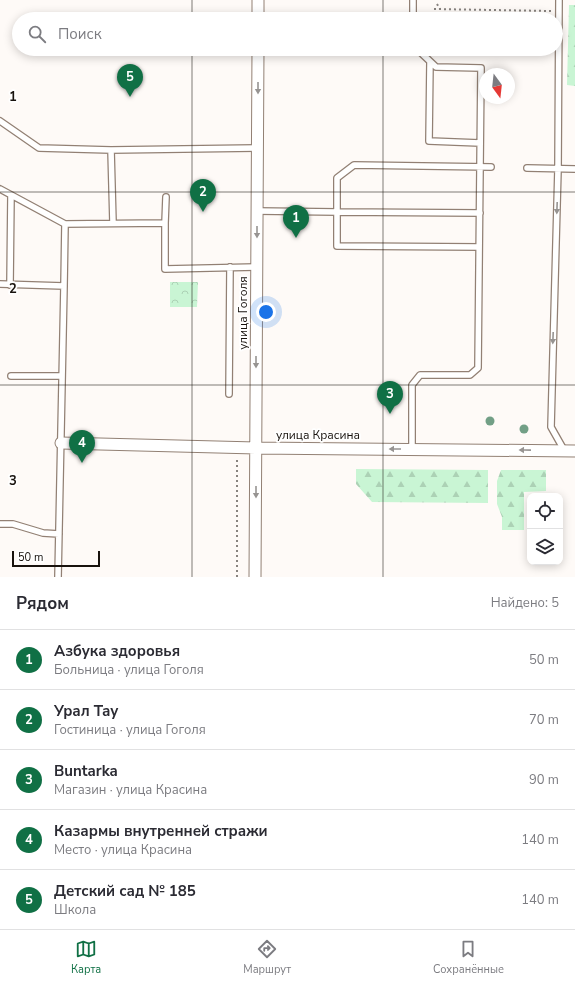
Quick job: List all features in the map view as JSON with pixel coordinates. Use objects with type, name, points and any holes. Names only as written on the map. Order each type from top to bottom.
[{"type":"street","points":[[258,0],[258,12]]},
{"type":"street","name":"улица Гоголя","points":[[255,577],[258,56]]},
{"type":"street","name":"улица Красина","points":[[61,443],[256,448],[570,450]]},
{"type":"lane","points":[[413,0],[413,12]]},
{"type":"lane","points":[[559,0],[559,11]]},
{"type":"lane","points":[[412,449],[412,385],[420,375],[470,375],[478,368],[481,68],[436,67],[424,56]]},
{"type":"lane","points":[[559,56],[558,169],[551,427],[570,450]]},
{"type":"lane","points":[[430,62],[429,141],[480,143]]},
{"type":"lane","points":[[0,121],[39,148],[111,150],[257,148]]},
{"type":"lane","points":[[111,150],[113,223]]},
{"type":"lane","points":[[479,247],[337,246],[337,178],[354,165],[491,167]]},
{"type":"lane","points":[[527,168],[575,169]]},
{"type":"lane","points":[[0,189],[65,224],[166,223]]},
{"type":"lane","points":[[10,285],[11,195]]},
{"type":"lane","points":[[166,198],[165,269],[257,267]]},
{"type":"lane","points":[[257,212],[480,213]]},
{"type":"lane","points":[[58,577],[65,224]]},
{"type":"lane","points":[[229,394],[230,267]]},
{"type":"lane","points":[[0,284],[64,286]]},
{"type":"lane","points":[[11,376],[62,376]]},
{"type":"lane","points":[[0,524],[13,524],[43,534],[59,534]]},
{"type":"path","points":[[437,4],[440,9]]},
{"type":"path","points":[[434,9],[559,11]]},
{"type":"path","points":[[237,447],[237,577]]},
{"type":"green space","points":[[569,5],[575,5],[575,86],[567,85]]},
{"type":"green space","points":[[170,282],[198,282],[197,307],[170,307]]},
{"type":"green space","points":[[356,469],[488,470],[488,503],[372,502],[356,484]]},
{"type":"green space","points":[[501,470],[546,470],[546,491],[524,492],[524,530],[502,530],[502,517],[497,504],[497,481]]},
{"type":"place","name":"Детский сад № 185","points":[[130,97]]},
{"type":"place","name":"Урал Тау","points":[[203,212]]},
{"type":"place","name":"Азбука здоровья","points":[[296,238]]},
{"type":"place","name":"Buntarka","points":[[390,414]]},
{"type":"place","name":"Казармы внутренней стражи","points":[[82,463]]}]
